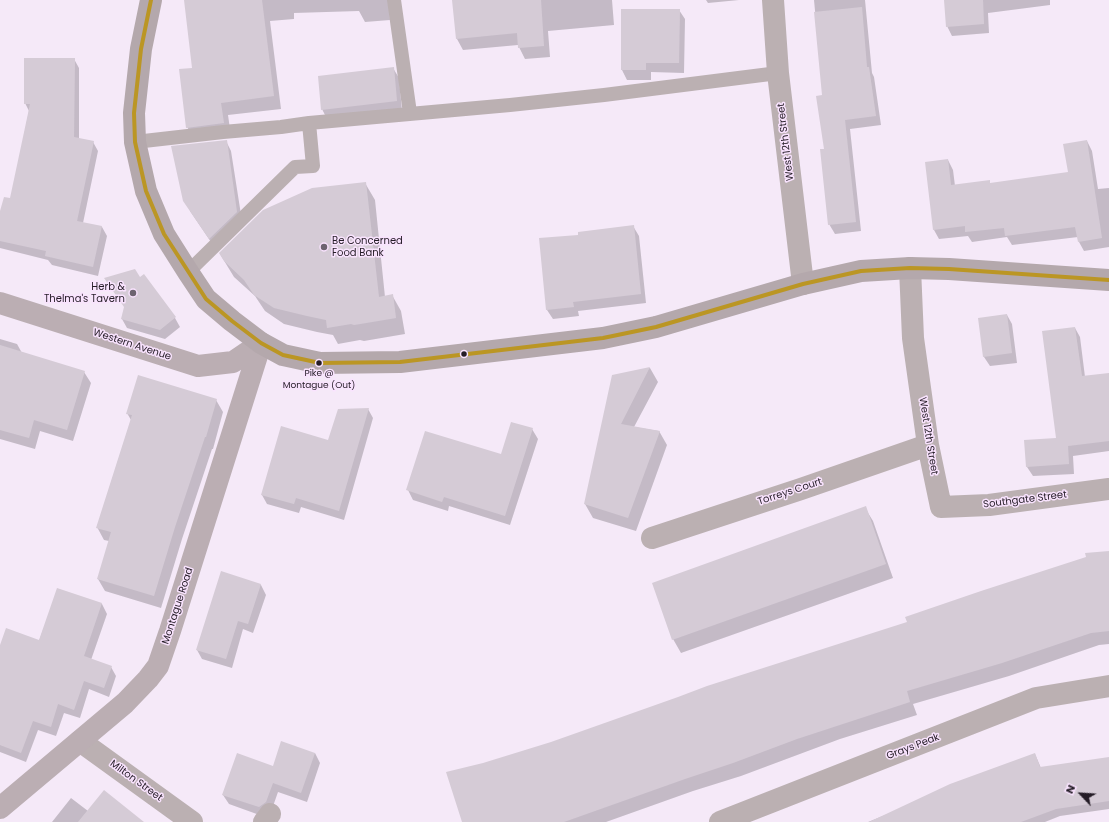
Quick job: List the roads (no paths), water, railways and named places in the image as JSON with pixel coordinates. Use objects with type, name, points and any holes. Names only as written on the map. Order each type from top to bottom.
[{"type":"main road","points":[[151,0],[141,49],[134,112],[135,142],[146,190],[164,234],[206,299],[261,343],[283,355],[320,363],[400,362],[603,338],[656,327],[803,284],[861,271],[910,268],[949,269],[1109,280]]},
{"type":"street","name":"West 12th Street","points":[[773,0],[778,73],[803,284]]},
{"type":"street","name":"West 12th Street","points":[[910,268],[913,338],[928,445],[941,507]]},
{"type":"street","name":"Western Avenue","points":[[0,303],[198,366],[232,362],[261,343]]},
{"type":"street","name":"Montague Road","points":[[0,808],[125,703],[148,680],[158,666],[261,343]]},
{"type":"street","name":"Torreys Court","points":[[652,538],[928,445]]},
{"type":"street","name":"Southgate Street","points":[[941,507],[990,505],[1109,489]]},
{"type":"street","name":"Grays Peak","points":[[720,822],[1036,698],[1109,686]]},
{"type":"street","name":"Milton Street","points":[[80,741],[192,822]]},
{"type":"lane","points":[[394,0],[410,113]]},
{"type":"lane","points":[[135,142],[224,132],[281,128],[309,123],[410,113],[510,105],[778,73]]},
{"type":"lane","points":[[188,272],[295,167],[313,166],[309,123]]},
{"type":"place","name":"Be Concerned Food Bank","points":[[324,247]]},
{"type":"place","name":"Herb & Thelma's Tavern","points":[[133,293]]},
{"type":"place","name":"Pike @ Montague (Out)","points":[[319,363]]}]
